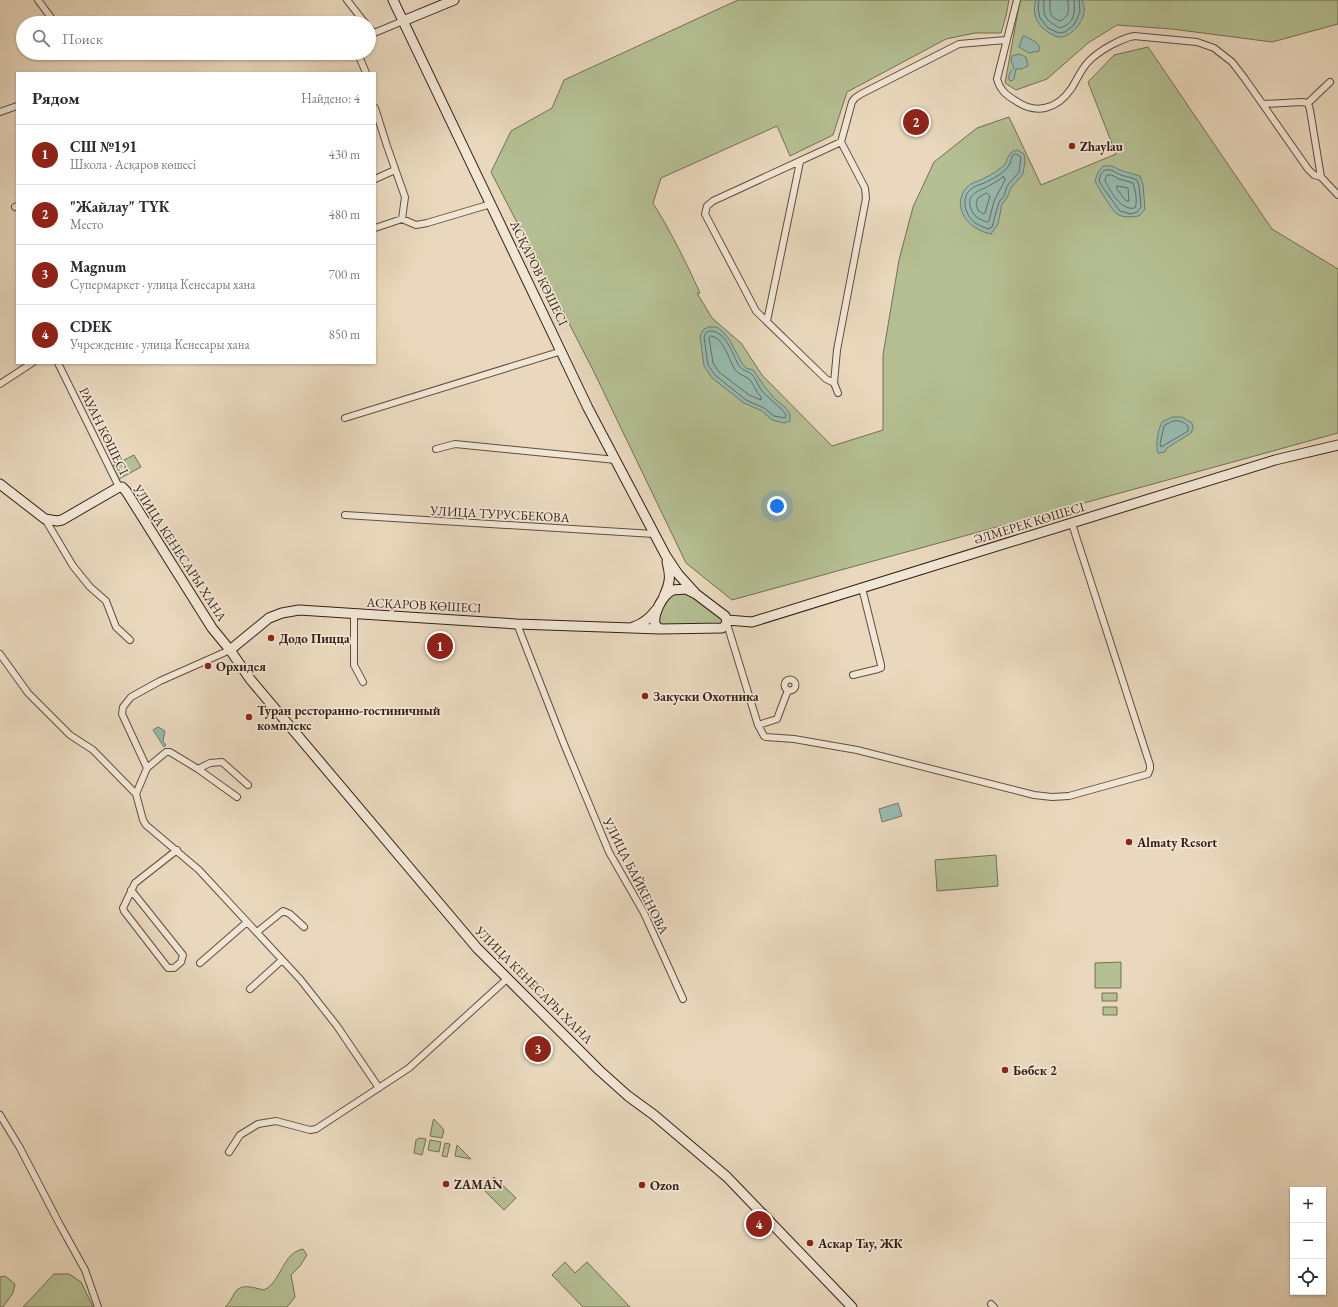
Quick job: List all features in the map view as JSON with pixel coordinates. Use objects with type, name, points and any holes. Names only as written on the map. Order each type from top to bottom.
[{"type":"street","points":[[38,0],[50,16]]},
{"type":"street","points":[[347,0],[360,16]]},
{"type":"street","name":"АСҚАРОВ КӨШЕСІ","points":[[393,0],[588,408],[666,556]]},
{"type":"street","points":[[376,32],[454,0]]},
{"type":"street","points":[[1017,0],[997,79],[1003,92],[1022,106],[1037,109],[1048,108],[1059,102],[1072,88],[1078,76],[1090,60],[1118,41],[1134,36],[1197,42],[1214,48],[1232,62],[1308,169],[1314,175],[1321,178],[1338,195]]},
{"type":"street","points":[[838,393],[834,383],[837,350],[866,198],[865,188],[841,142],[852,102],[861,94],[959,44],[1006,40]]},
{"type":"street","points":[[361,60],[366,72]]},
{"type":"street","points":[[1263,104],[1297,102],[1308,103],[1330,82]]},
{"type":"street","points":[[1308,103],[1321,178]]},
{"type":"street","points":[[0,112],[16,106]]},
{"type":"street","points":[[377,123],[405,197],[405,206],[402,219]]},
{"type":"street","points":[[834,383],[826,379],[756,311],[705,214],[707,206],[713,201],[841,142]]},
{"type":"street","points":[[767,321],[800,162]]},
{"type":"street","points":[[376,179],[395,170]]},
{"type":"street","points":[[376,228],[402,219],[412,224],[421,224],[450,217],[491,204]]},
{"type":"street","points":[[345,418],[562,352]]},
{"type":"street","points":[[0,383],[30,364]]},
{"type":"street","name":"РАУАН КӨШЕСІ","points":[[58,364],[119,487]]},
{"type":"street","points":[[436,450],[455,444],[616,460]]},
{"type":"street","name":"ӘЛМЕРЕК КӨШЕСІ","points":[[660,629],[722,628],[727,622],[752,622],[1275,460],[1338,445]]},
{"type":"street","points":[[0,484],[46,519],[73,566],[90,587],[106,601],[116,628],[130,640]]},
{"type":"street","name":"УЛИЦА КЕНЕСАРЫ ХАНА","points":[[46,519],[57,521],[62,520],[119,487],[122,487],[126,491],[212,628],[230,650],[250,679],[477,948],[599,1070],[628,1096],[654,1115],[727,1177],[852,1307]]},
{"type":"street","name":"УЛИЦА ТУРУСБЕКОВА","points":[[345,515],[654,534]]},
{"type":"street","points":[[666,556],[678,574],[696,594],[725,616],[758,725],[764,736],[794,739],[857,750],[1034,795],[1052,797],[1069,796],[1148,774],[1150,770],[1150,765],[1072,524]]},
{"type":"street","points":[[660,629],[655,625],[654,618],[669,586],[670,573],[666,556]]},
{"type":"street","points":[[853,675],[881,668],[862,588]]},
{"type":"street","points":[[630,628],[639,625],[651,617],[658,608],[664,596],[673,590],[686,590],[696,594]]},
{"type":"street","name":"АСҚАРОВ КӨШЕСІ","points":[[230,650],[269,618],[282,612],[299,610],[517,624],[660,629]]},
{"type":"street","points":[[354,614],[354,665],[363,682]]},
{"type":"street","name":"УЛИЦА БАЙКЕНОВА","points":[[517,624],[608,852],[644,913],[683,1000]]},
{"type":"street","points":[[147,768],[122,714],[122,710],[126,702],[131,697],[160,681],[230,650]]},
{"type":"street","points":[[0,654],[31,695],[70,735],[93,750],[136,794],[146,825],[199,870],[314,995],[379,1088]]},
{"type":"street","points":[[758,725],[777,719],[788,690]]},
{"type":"street","points":[[136,794],[147,768],[166,752],[170,752],[198,769],[237,798]]},
{"type":"street","points":[[198,769],[210,763],[222,762],[248,785]]},
{"type":"street","points":[[131,890],[183,955],[181,962],[174,968],[168,968],[124,911],[124,908],[131,890],[135,883],[176,850]]},
{"type":"street","points":[[257,932],[283,911],[290,914],[304,927]]},
{"type":"street","points":[[200,964],[247,922]]},
{"type":"street","points":[[250,989],[282,960]]},
{"type":"street","points":[[229,1152],[240,1135],[258,1124],[276,1121],[310,1130],[316,1129],[409,1068],[508,978]]},
{"type":"street","points":[[0,1115],[20,1148],[85,1270],[98,1307]]},
{"type":"green space","points":[[738,0],[1009,0],[1001,33],[975,33],[946,39],[847,92],[833,135],[790,156],[777,126],[661,178],[653,203],[678,247],[700,293],[697,293],[712,318],[741,343],[762,375],[832,446],[883,430],[883,355],[899,260],[913,207],[934,162],[977,128],[1009,117],[1041,185],[1116,154],[1088,82],[1114,55],[1148,47],[1272,229],[1338,269],[1338,433],[732,600],[686,563],[593,370],[491,172],[511,131],[552,108],[564,80]]},
{"type":"green space","points":[[1020,0],[1338,0],[1338,24],[1272,42],[1172,29],[1117,25],[1088,43],[1047,79],[1016,90],[1005,83]]},
{"type":"green space","points":[[134,455],[141,467],[119,479],[112,466]]},
{"type":"green space","points":[[685,592],[722,617],[721,625],[662,626],[657,618],[664,603],[670,596]]},
{"type":"green space","points":[[996,855],[998,886],[937,891],[935,860]]},
{"type":"green space","points":[[1121,962],[1121,988],[1095,988],[1095,963]]},
{"type":"green space","points":[[1102,993],[1117,993],[1117,1001],[1102,1001]]},
{"type":"green space","points":[[1103,1007],[1117,1007],[1117,1015],[1103,1015]]},
{"type":"green space","points":[[434,1119],[444,1130],[442,1138],[430,1136]]},
{"type":"green space","points":[[419,1138],[426,1139],[422,1155],[414,1153],[416,1140]]},
{"type":"green space","points":[[430,1140],[441,1142],[439,1152],[428,1150]]},
{"type":"green space","points":[[445,1143],[450,1144],[447,1157],[442,1156]]},
{"type":"green space","points":[[457,1145],[471,1159],[455,1156]]},
{"type":"green space","points":[[494,1177],[516,1198],[504,1210],[482,1188]]},
{"type":"green space","points":[[303,1249],[307,1255],[300,1266],[291,1275],[295,1297],[287,1307],[225,1307],[240,1288],[252,1287],[264,1290],[270,1286],[286,1261],[296,1252]]},
{"type":"green space","points":[[565,1262],[575,1273],[587,1262],[630,1307],[583,1307],[552,1275]]},
{"type":"green space","points":[[54,1274],[69,1274],[81,1282],[93,1307],[23,1307]]},
{"type":"green space","points":[[5,1276],[15,1284],[13,1293],[3,1307],[0,1307],[0,1277]]},
{"type":"water","points":[[1036,0],[1082,0],[1084,9],[1079,25],[1063,37],[1057,37],[1051,34],[1042,28],[1037,20],[1034,10]]},
{"type":"water","points":[[1023,36],[1034,41],[1040,50],[1029,53],[1019,47]]},
{"type":"water","points":[[1019,54],[1026,57],[1028,66],[1021,69],[1016,69],[1014,79],[1012,81],[1009,80],[1009,78],[1010,73],[1014,68],[1011,61],[1012,56]]},
{"type":"water","points":[[1017,150],[1024,154],[1025,161],[1023,174],[1011,188],[1007,198],[1002,204],[998,224],[991,234],[979,230],[964,217],[960,205],[962,195],[965,189],[969,186],[1002,167],[1009,155],[1013,151]]},
{"type":"water","points":[[1103,166],[1112,166],[1140,176],[1143,185],[1145,209],[1139,216],[1122,216],[1117,214],[1112,208],[1095,181],[1098,172]]},
{"type":"water","points":[[708,327],[717,327],[723,332],[729,339],[746,368],[753,370],[776,400],[785,407],[790,414],[790,421],[784,423],[772,420],[762,411],[744,403],[712,378],[704,366],[700,336],[703,330]]},
{"type":"water","points":[[1172,417],[1182,417],[1192,423],[1193,428],[1191,433],[1167,448],[1165,452],[1158,453],[1158,432],[1161,424],[1163,421]]},
{"type":"water","points":[[158,727],[165,731],[163,741],[166,745],[164,747],[153,730]]},
{"type":"water","points":[[898,803],[902,816],[882,822],[879,809]]},
{"type":"place","name":"\"Жайлау\" ТҮК","points":[[916,122]]},
{"type":"place","name":"Zhaylau","points":[[1072,146]]},
{"type":"place","name":"Додо Пицца","points":[[271,638]]},
{"type":"place","name":"СШ №191","points":[[440,646]]},
{"type":"place","name":"Орхидея","points":[[208,666]]},
{"type":"place","name":"Закуски Охотника","points":[[645,696]]},
{"type":"place","name":"Туран ресторанно-гостиничный комплекс","points":[[249,717]]},
{"type":"place","name":"Almaty Resort","points":[[1129,842]]},
{"type":"place","name":"Magnum","points":[[538,1049]]},
{"type":"place","name":"Бөбек 2","points":[[1005,1070]]},
{"type":"place","name":"ZAMAN","points":[[446,1184]]},
{"type":"place","name":"Ozon","points":[[642,1185]]},
{"type":"place","name":"CDEK","points":[[759,1224]]},
{"type":"place","name":"Аскар Тау, ЖК","points":[[810,1243]]}]
